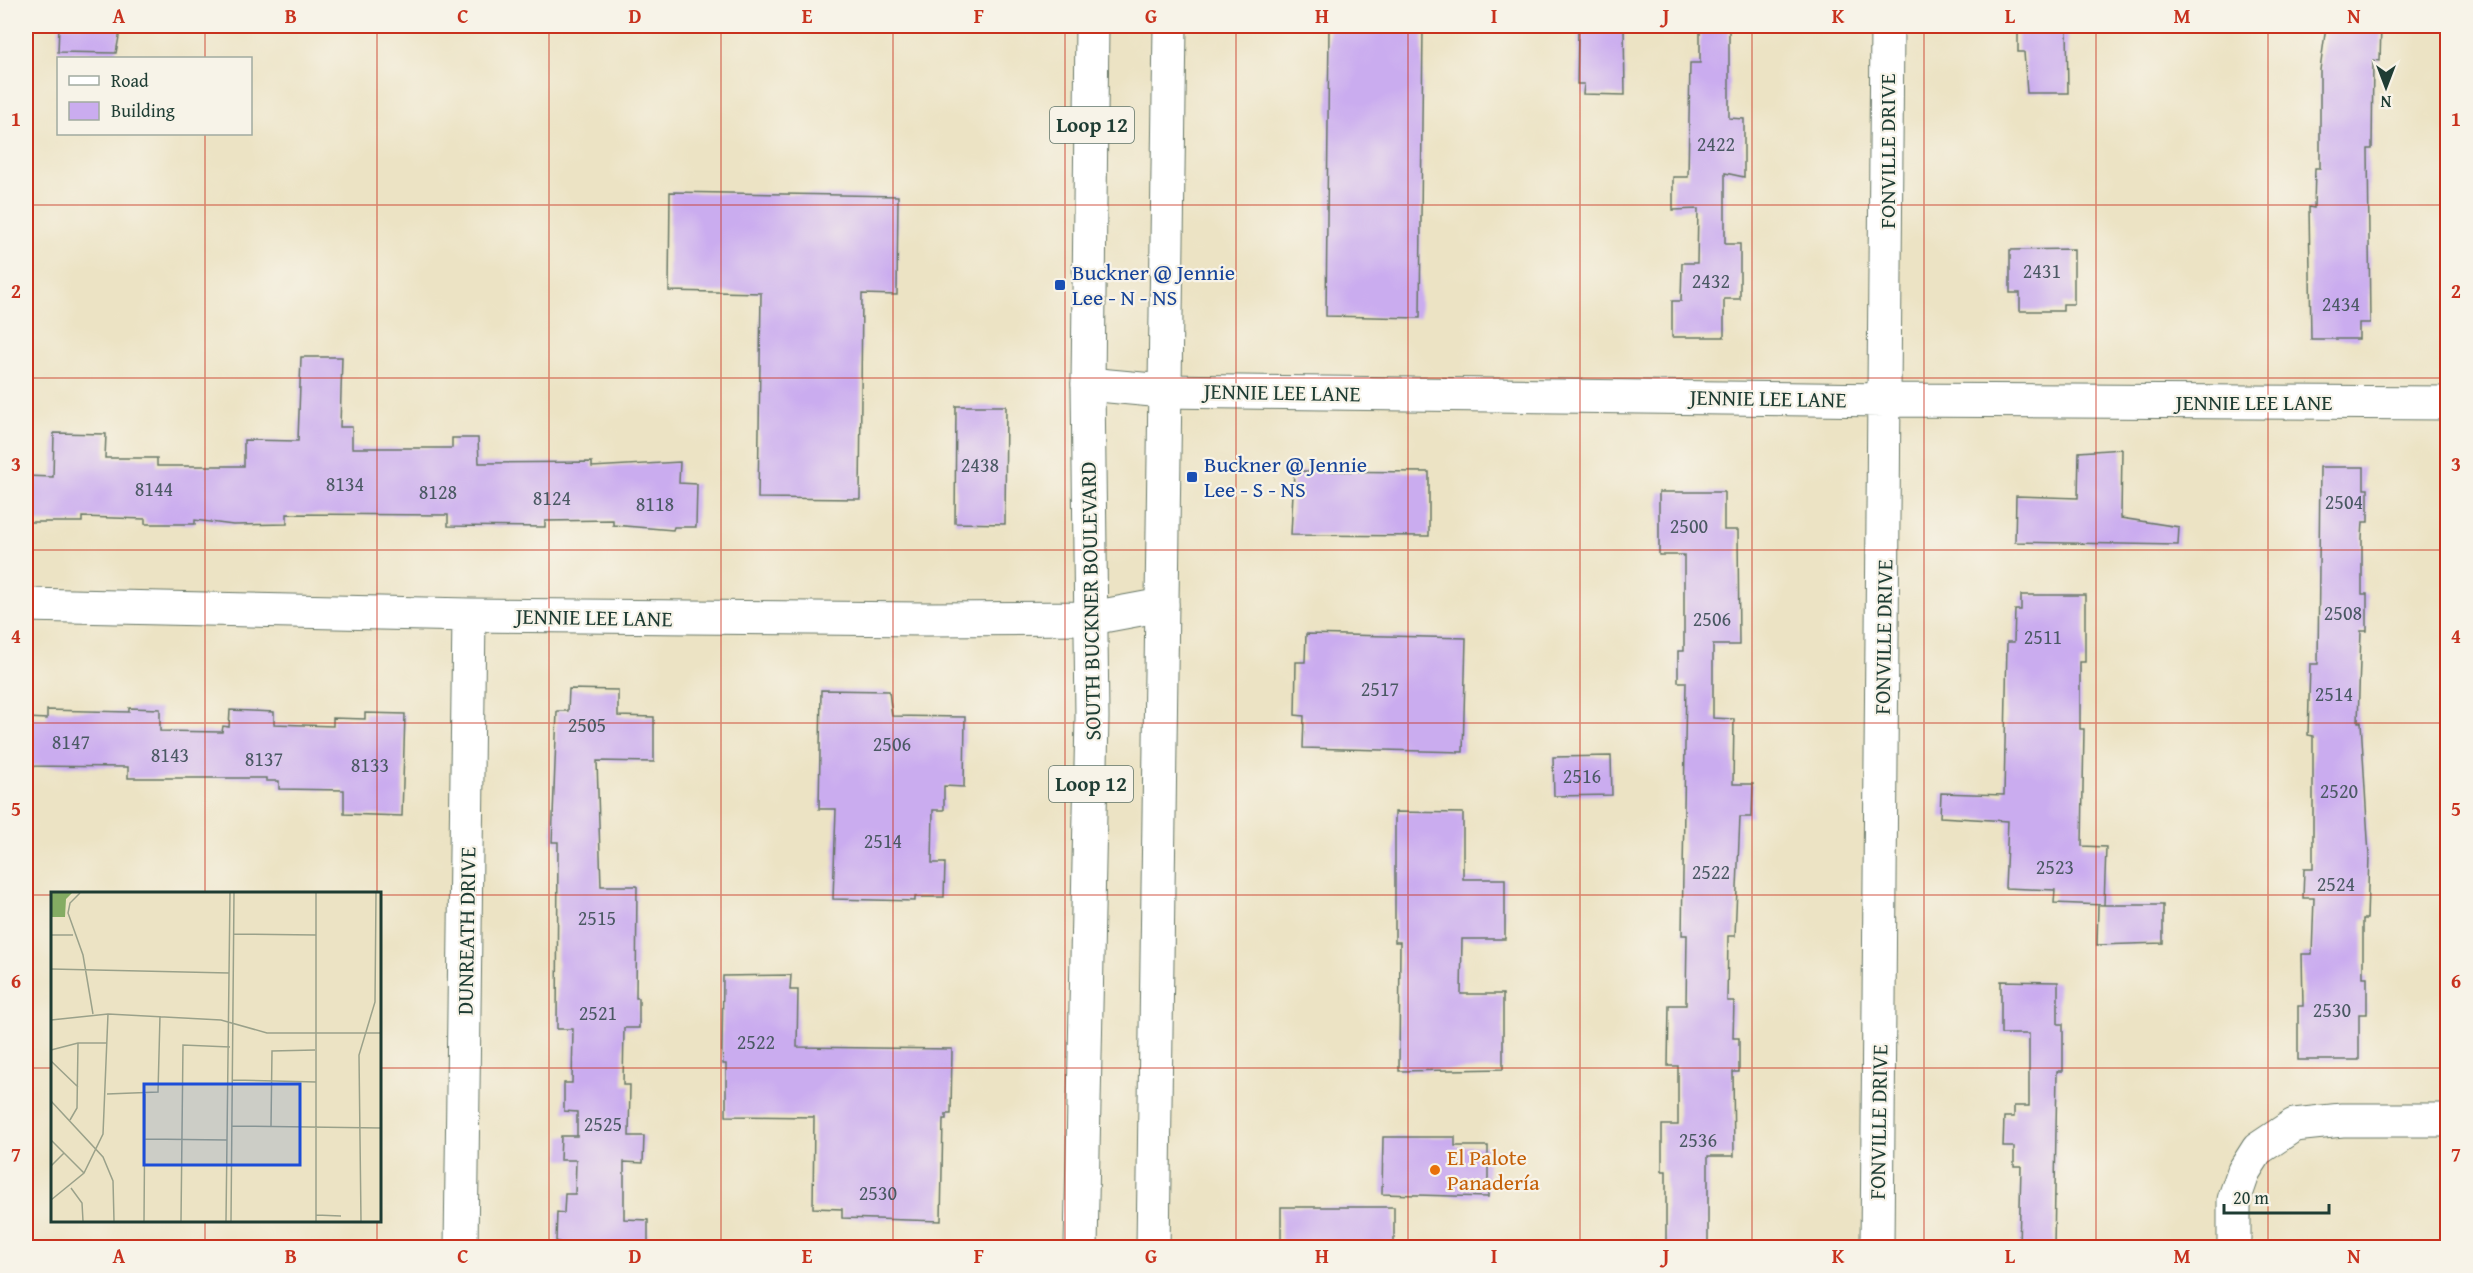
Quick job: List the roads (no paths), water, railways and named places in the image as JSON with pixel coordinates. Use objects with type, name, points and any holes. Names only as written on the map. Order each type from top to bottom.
[{"type":"street","name":"SOUTH BUCKNER BOULEVARD","points":[[1081,1248],[1092,618],[1088,384],[1092,26]]},
{"type":"street","name":"Loop 12","points":[[1153,1248],[1163,391],[1170,26]]},
{"type":"street","name":"FONVILLE DRIVE","points":[[1877,1248],[1887,26]]},
{"type":"street","name":"JENNIE LEE LANE","points":[[1088,384],[1163,391],[1885,400],[2448,403]]},
{"type":"street","name":"JENNIE LEE LANE","points":[[26,605],[469,615],[1092,618],[1162,605]]},
{"type":"street","name":"DUNREATH DRIVE","points":[[461,1248],[469,615]]},
{"type":"street","points":[[2234,1248],[2234,1200],[2244,1171],[2258,1149],[2294,1125],[2342,1120],[2448,1120]]},
{"type":"place","name":"Buckner @ Jennie Lee - N - NS","points":[[1060,285]]},
{"type":"place","name":"Buckner @ Jennie Lee - S - NS","points":[[1192,477]]},
{"type":"place","name":"El Palote Panadería","points":[[1435,1170]]}]
